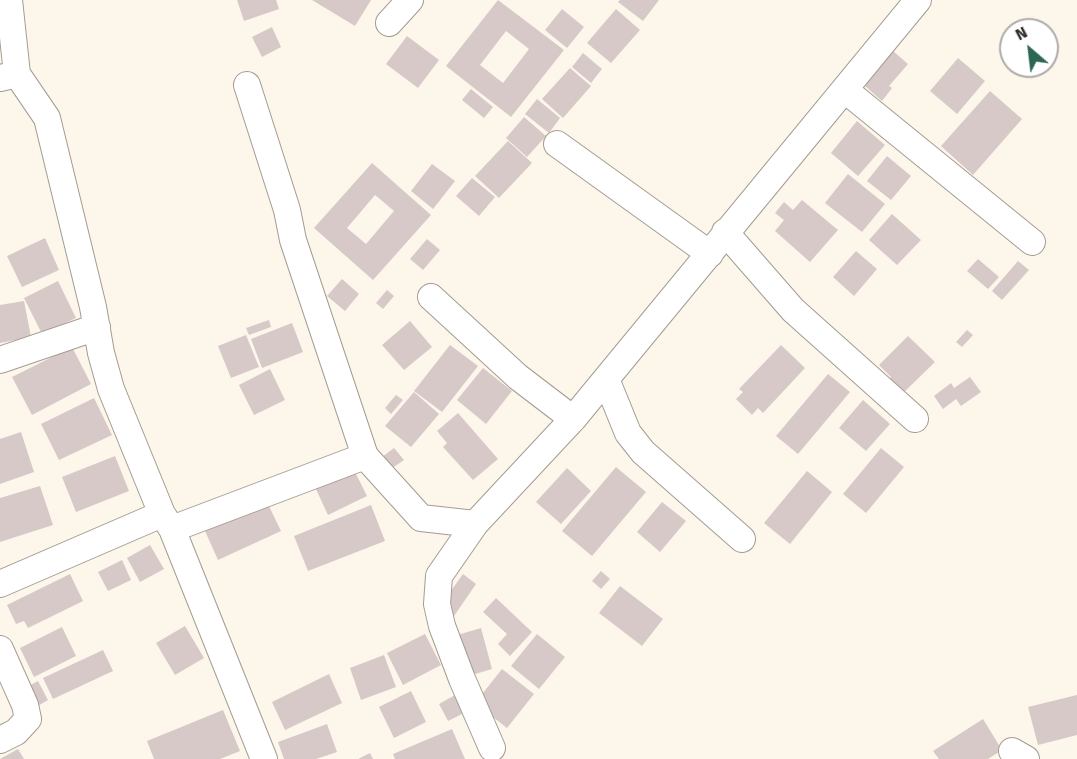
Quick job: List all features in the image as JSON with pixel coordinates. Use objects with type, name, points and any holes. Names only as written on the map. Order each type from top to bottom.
[{"type":"street","points":[[9,0],[9,76],[47,118],[111,389],[264,759]]},
{"type":"street","points":[[389,23],[410,0]]},
{"type":"street","points":[[492,748],[442,626],[437,604],[439,576],[475,525],[606,379],[918,0]]},
{"type":"street","points":[[247,85],[287,210],[293,240],[365,456],[421,518],[475,525]]},
{"type":"street","points":[[845,90],[1032,242]]},
{"type":"street","points":[[557,144],[710,254]]},
{"type":"street","points":[[725,232],[793,310],[915,419]]},
{"type":"street","points":[[431,297],[518,377],[573,418]]},
{"type":"street","points":[[0,360],[97,327]]},
{"type":"street","points":[[606,379],[628,433],[643,452],[742,539]]},
{"type":"street","points":[[0,584],[167,522],[365,456]]},
{"type":"street","points":[[0,649],[26,705],[28,719],[16,732],[0,740]]},
{"type":"building","points":[[237,0],[276,0],[279,9],[244,21]]},
{"type":"building","points":[[312,0],[371,0],[355,26]]},
{"type":"building","points":[[498,0],[564,50],[511,117],[446,66]],"holes":[[[506,31],[529,49],[503,83],[480,65]]]},
{"type":"building","points":[[620,0],[659,0],[643,21],[618,2]]},
{"type":"building","points":[[562,9],[584,27],[567,48],[545,30]]},
{"type":"building","points":[[616,9],[640,30],[611,63],[587,43]]},
{"type":"building","points":[[272,27],[281,47],[262,57],[252,37]]},
{"type":"building","points":[[407,36],[439,60],[418,88],[386,64]]},
{"type":"building","points":[[893,51],[908,64],[889,86],[892,88],[882,101],[865,86]]},
{"type":"building","points":[[583,53],[602,69],[591,83],[572,67]]},
{"type":"building","points":[[958,58],[985,81],[957,114],[930,91]]},
{"type":"building","points":[[570,68],[591,86],[563,118],[542,99]]},
{"type":"building","points":[[471,89],[493,107],[484,118],[462,100]]},
{"type":"building","points":[[990,91],[1022,119],[973,175],[941,146]]},
{"type":"building","points":[[537,99],[560,118],[549,133],[525,114]]},
{"type":"building","points":[[524,117],[546,136],[527,157],[506,138]]},
{"type":"building","points":[[857,121],[885,145],[858,176],[831,153]]},
{"type":"building","points":[[508,141],[532,163],[499,198],[475,176]]},
{"type":"building","points":[[887,156],[911,176],[891,200],[867,181]]},
{"type":"building","points":[[372,163],[431,215],[373,280],[314,228]],"holes":[[[375,195],[394,211],[366,244],[347,228]]]},
{"type":"building","points":[[432,164],[455,181],[433,209],[411,191]]},
{"type":"building","points":[[848,174],[885,204],[862,232],[825,203]]},
{"type":"building","points":[[472,178],[495,197],[479,216],[456,196]]},
{"type":"building","points":[[802,200],[838,230],[810,262],[775,231],[784,220],[775,213],[784,202],[793,210]]},
{"type":"building","points":[[892,214],[921,240],[897,265],[869,240]]},
{"type":"building","points":[[45,238],[59,270],[22,287],[7,256]]},
{"type":"building","points":[[427,239],[440,250],[423,270],[410,259]]},
{"type":"building","points":[[856,251],[877,269],[854,296],[833,277]]},
{"type":"building","points":[[978,259],[999,277],[988,289],[967,271]]},
{"type":"building","points":[[1018,261],[1029,270],[1002,300],[992,291]]},
{"type":"building","points":[[342,279],[359,294],[345,311],[327,296]]},
{"type":"building","points":[[58,281],[76,318],[42,334],[24,298]]},
{"type":"building","points":[[387,290],[394,296],[383,309],[376,303]]},
{"type":"building","points":[[24,301],[31,337],[0,343],[0,305]]},
{"type":"building","points":[[269,320],[271,327],[249,335],[246,328]]},
{"type":"building","points":[[410,321],[432,347],[404,370],[382,345]]},
{"type":"building","points":[[292,323],[303,352],[262,368],[251,339]]},
{"type":"building","points":[[967,330],[973,335],[962,347],[956,342]]},
{"type":"building","points":[[246,335],[259,367],[231,378],[218,346]]},
{"type":"building","points":[[908,336],[935,362],[899,397],[885,383],[891,377],[879,365]]},
{"type":"building","points":[[450,345],[478,366],[442,412],[414,391]]},
{"type":"building","points":[[781,345],[805,368],[763,413],[758,408],[752,415],[736,399],[743,392],[739,389]]},
{"type":"building","points":[[72,347],[91,384],[32,415],[12,377]]},
{"type":"building","points":[[483,368],[512,391],[486,424],[457,400]]},
{"type":"building","points":[[270,369],[285,400],[254,415],[239,385]]},
{"type":"building","points":[[828,374],[850,392],[798,454],[776,436]]},
{"type":"building","points":[[970,377],[981,392],[961,406],[956,399],[943,409],[934,396],[951,383],[954,388]]},
{"type":"building","points":[[414,392],[439,414],[411,447],[385,426]]},
{"type":"building","points":[[396,395],[403,400],[391,414],[385,408]]},
{"type":"building","points":[[94,398],[112,435],[59,460],[41,424]]},
{"type":"building","points":[[863,400],[890,424],[866,451],[839,428]]},
{"type":"building","points":[[458,413],[498,459],[473,480],[443,447],[447,443],[437,431]]},
{"type":"building","points":[[21,432],[34,472],[0,484],[0,439]]},
{"type":"building","points":[[394,448],[404,460],[391,469],[382,457]]},
{"type":"building","points":[[881,448],[904,467],[866,513],[843,494]]},
{"type":"building","points":[[115,456],[129,491],[76,512],[62,477]]},
{"type":"building","points":[[352,466],[367,496],[328,515],[314,485]]},
{"type":"building","points":[[616,467],[646,492],[592,556],[562,531]]},
{"type":"building","points":[[567,468],[591,491],[561,524],[536,502]]},
{"type":"building","points":[[807,471],[832,492],[790,544],[764,523]]},
{"type":"building","points":[[40,486],[53,525],[0,542],[0,498]]},
{"type":"building","points":[[267,502],[281,531],[218,560],[205,531]]},
{"type":"building","points":[[662,502],[686,521],[660,552],[637,532]]},
{"type":"building","points":[[371,505],[385,541],[308,571],[294,536]]},
{"type":"building","points":[[150,545],[164,569],[140,582],[127,558]]},
{"type":"building","points":[[122,560],[131,580],[108,591],[98,572]]},
{"type":"building","points":[[601,571],[610,579],[601,589],[592,581]]},
{"type":"building","points":[[70,574],[83,601],[28,628],[24,621],[16,624],[7,605]]},
{"type":"building","points":[[463,574],[476,584],[454,616],[440,606]]},
{"type":"building","points":[[620,586],[663,619],[642,646],[599,613]]},
{"type":"building","points":[[496,598],[532,632],[510,656],[498,644],[507,634],[483,612]]},
{"type":"building","points":[[185,626],[204,658],[175,675],[156,643]]},
{"type":"building","points":[[62,627],[76,656],[34,677],[20,648]]},
{"type":"building","points":[[481,628],[492,669],[465,677],[454,636]]},
{"type":"building","points":[[425,634],[441,665],[403,685],[387,653]]},
{"type":"building","points":[[537,634],[565,657],[539,689],[511,666]]},
{"type":"building","points":[[103,650],[113,671],[53,699],[43,678]]},
{"type":"building","points":[[384,655],[396,687],[361,700],[350,668]]},
{"type":"building","points":[[502,669],[534,694],[507,728],[475,703]]},
{"type":"building","points":[[329,674],[342,703],[285,730],[272,702]]},
{"type":"building","points":[[38,681],[48,700],[36,707],[25,688]]},
{"type":"building","points":[[411,691],[426,722],[394,738],[379,707]]},
{"type":"building","points":[[455,695],[464,713],[448,721],[439,704]]},
{"type":"building","points":[[1077,695],[1077,735],[1038,745],[1028,707]]},
{"type":"building","points":[[223,710],[240,751],[220,759],[154,759],[147,741]]},
{"type":"building","points":[[983,719],[1002,750],[988,759],[939,759],[933,751]]},
{"type":"building","points":[[327,724],[337,752],[316,759],[284,759],[278,742]]},
{"type":"building","points":[[452,729],[465,759],[395,759],[393,754]]},
{"type":"building","points":[[18,749],[24,759],[0,759]]},
{"type":"building","points":[[370,753],[373,759],[358,759]]}]
